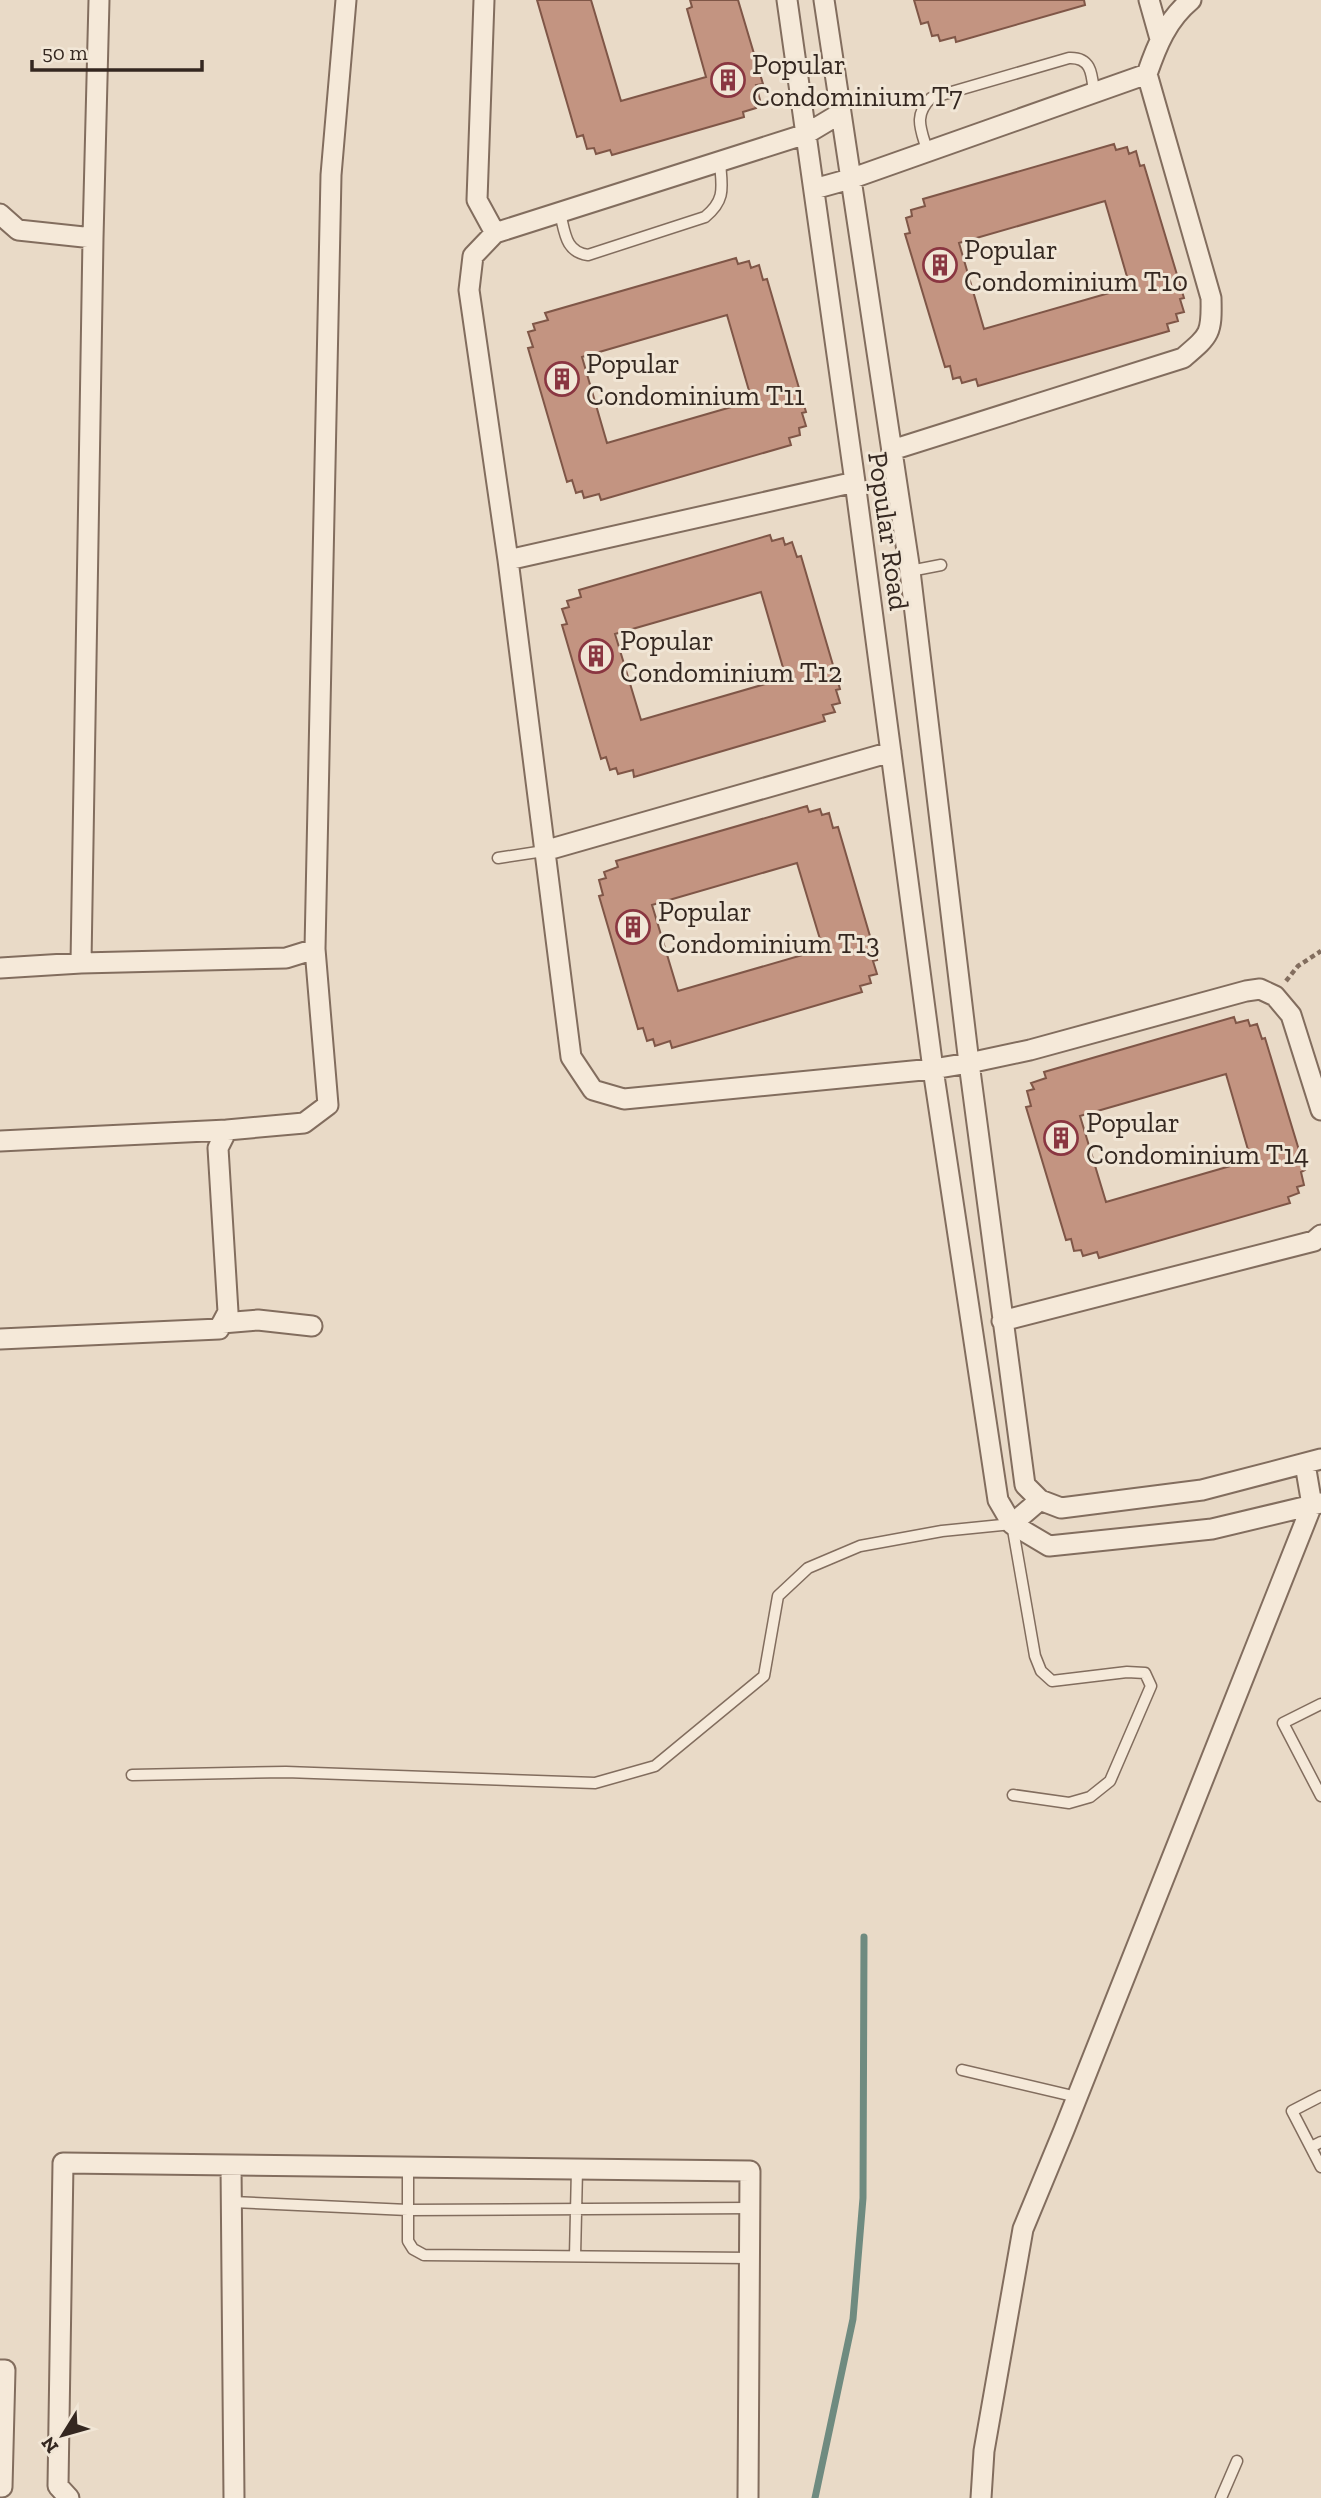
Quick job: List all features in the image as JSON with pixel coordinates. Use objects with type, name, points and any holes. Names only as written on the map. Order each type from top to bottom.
[{"type":"street","points":[[81,963],[99,0]]},
{"type":"street","points":[[0,1141],[226,1130],[304,1123],[328,1105],[315,949],[331,175],[345,0]]},
{"type":"street","points":[[484,0],[477,200],[495,233]]},
{"type":"street","name":"Popular Road","points":[[787,0],[855,482],[933,1069],[998,1500],[1012,1524]]},
{"type":"street","name":"Popular Road","points":[[824,0],[910,571],[969,1063],[1025,1485],[1040,1500]]},
{"type":"street","points":[[1149,0],[1160,39]]},
{"type":"street","points":[[892,450],[1183,358],[1203,341],[1212,327],[1211,298],[1147,74],[1160,39],[1179,10],[1191,0]]},
{"type":"street","points":[[814,189],[850,179],[1147,74]]},
{"type":"street","points":[[841,113],[806,134],[495,233],[473,256],[469,290],[508,560],[571,1057],[593,1090],[624,1098],[933,1069],[1030,1050],[1260,989],[1275,996],[1291,1015],[1321,1110]]},
{"type":"street","points":[[0,214],[18,230],[93,238]]},
{"type":"street","points":[[508,560],[855,482]]},
{"type":"street","points":[[544,851],[891,752]]},
{"type":"street","points":[[0,968],[81,963],[286,958],[315,949]]},
{"type":"street","points":[[0,1339],[219,1329],[228,1312],[218,1148],[226,1130]]},
{"type":"street","points":[[1002,1321],[1314,1241],[1321,1236]]},
{"type":"street","points":[[222,1323],[258,1320],[312,1326]]},
{"type":"street","points":[[981,2498],[984,2451],[1023,2229],[1317,1504],[1313,1461],[1202,1490],[1061,1508],[1040,1500],[1012,1524],[1049,1546],[1212,1529],[1317,1504]]},
{"type":"street","points":[[69,2498],[58,2486],[63,2163],[750,2171],[748,2498]]},
{"type":"street","points":[[232,2165],[234,2498]]},
{"type":"street","points":[[0,2370],[5,2370],[0,2487]]},
{"type":"lane","points":[[927,150],[920,114],[931,98],[1069,58],[1079,58],[1086,62],[1091,71],[1094,93]]},
{"type":"lane","points":[[560,213],[572,250],[588,255],[705,217],[716,208],[722,195],[720,163]]},
{"type":"lane","points":[[910,571],[941,565]]},
{"type":"lane","points":[[498,858],[544,851]]},
{"type":"lane","points":[[132,1775],[286,1772],[595,1783],[655,1766],[764,1676],[778,1596],[808,1568],[860,1546],[942,1531],[1012,1524],[1035,1656],[1041,1671],[1052,1681],[1127,1672],[1145,1673],[1151,1686],[1110,1781],[1090,1797],[1069,1803],[1013,1795]]},
{"type":"lane","points":[[1321,1704],[1283,1723],[1321,1796]]},
{"type":"lane","points":[[962,2070],[1077,2097]]},
{"type":"lane","points":[[1321,2096],[1292,2111],[1321,2167]]},
{"type":"lane","points":[[1311,2147],[1321,2142]]},
{"type":"lane","points":[[408,2167],[408,2241],[413,2249],[424,2255],[750,2258]]},
{"type":"lane","points":[[575,2256],[577,2169]]},
{"type":"lane","points":[[232,2202],[408,2210],[750,2208]]},
{"type":"lane","points":[[1221,2498],[1237,2461]]},
{"type":"path","points":[[1275,996],[1298,966],[1321,951]]},
{"type":"building","name":"Popular Condominium T7","points":[[537,0],[591,0],[621,101],[706,77],[687,9],[692,7],[690,0],[738,0],[763,84],[756,85],[760,100],[754,102],[756,108],[743,112],[744,117],[612,155],[610,150],[596,154],[594,148],[587,149],[583,135],[577,137]]},
{"type":"building","points":[[914,0],[1084,0],[1085,5],[956,42],[955,37],[940,41],[938,35],[932,36],[928,22],[921,24]]},
{"type":"building","name":"Popular Condominium T10","points":[[1114,144],[1116,150],[1127,147],[1129,154],[1136,151],[1140,166],[1144,165],[1184,298],[1180,299],[1184,312],[1176,314],[1178,321],[1167,324],[1169,331],[978,386],[976,379],[962,383],[960,377],[953,379],[950,366],[945,367],[905,234],[910,233],[906,218],[912,216],[911,210],[925,206],[923,199]],"holes":[[[1105,201],[1130,287],[984,329],[959,243]]]},
{"type":"building","name":"Popular Condominium T11","points":[[736,258],[738,264],[749,261],[751,268],[759,265],[763,280],[767,279],[806,412],[802,413],[806,426],[799,428],[800,435],[789,438],[791,445],[601,500],[599,494],[584,498],[582,491],[576,493],[572,480],[567,482],[528,348],[533,347],[528,332],[535,330],[533,324],[548,320],[545,313]],"holes":[[[727,315],[752,401],[607,443],[582,357]]]},
{"type":"building","name":"Popular Condominium T12","points":[[770,535],[772,541],[783,538],[785,545],[792,542],[797,557],[801,556],[840,689],[836,690],[840,703],[832,705],[835,712],[823,715],[825,721],[634,777],[633,770],[618,774],[616,768],[610,770],[606,757],[601,759],[562,625],[567,624],[562,609],[569,607],[567,601],[581,597],[579,590]],"holes":[[[761,592],[786,678],[641,720],[615,634]]]},
{"type":"building","name":"Popular Condominium T13","points":[[807,806],[809,812],[820,809],[822,815],[829,813],[833,828],[838,827],[877,960],[873,961],[877,974],[869,976],[871,983],[860,986],[862,992],[672,1048],[670,1041],[655,1046],[653,1039],[647,1041],[643,1028],[638,1029],[599,896],[603,895],[599,880],[606,878],[604,872],[618,867],[616,861]],"holes":[[[797,863],[823,949],[678,991],[652,905]]]},
{"type":"building","name":"Popular Condominium T14","points":[[1234,1017],[1236,1023],[1248,1020],[1250,1026],[1257,1024],[1262,1039],[1265,1038],[1305,1170],[1301,1172],[1304,1185],[1297,1187],[1299,1193],[1288,1197],[1290,1203],[1099,1258],[1097,1252],[1083,1256],[1081,1250],[1074,1251],[1071,1239],[1066,1240],[1026,1107],[1031,1106],[1027,1091],[1034,1089],[1031,1083],[1046,1078],[1044,1072]],"holes":[[[1226,1074],[1251,1160],[1106,1202],[1080,1116]]]},
{"type":"waterway","points":[[815,2498],[853,2319],[863,2198],[864,1937]]},
{"type":"place","name":"Popular Condominium T7","points":[[728,80]]},
{"type":"place","name":"Popular Condominium T10","points":[[940,265]]},
{"type":"place","name":"Popular Condominium T11","points":[[562,379]]},
{"type":"place","name":"Popular Condominium T12","points":[[596,656]]},
{"type":"place","name":"Popular Condominium T13","points":[[633,927]]},
{"type":"place","name":"Popular Condominium T14","points":[[1061,1138]]}]
